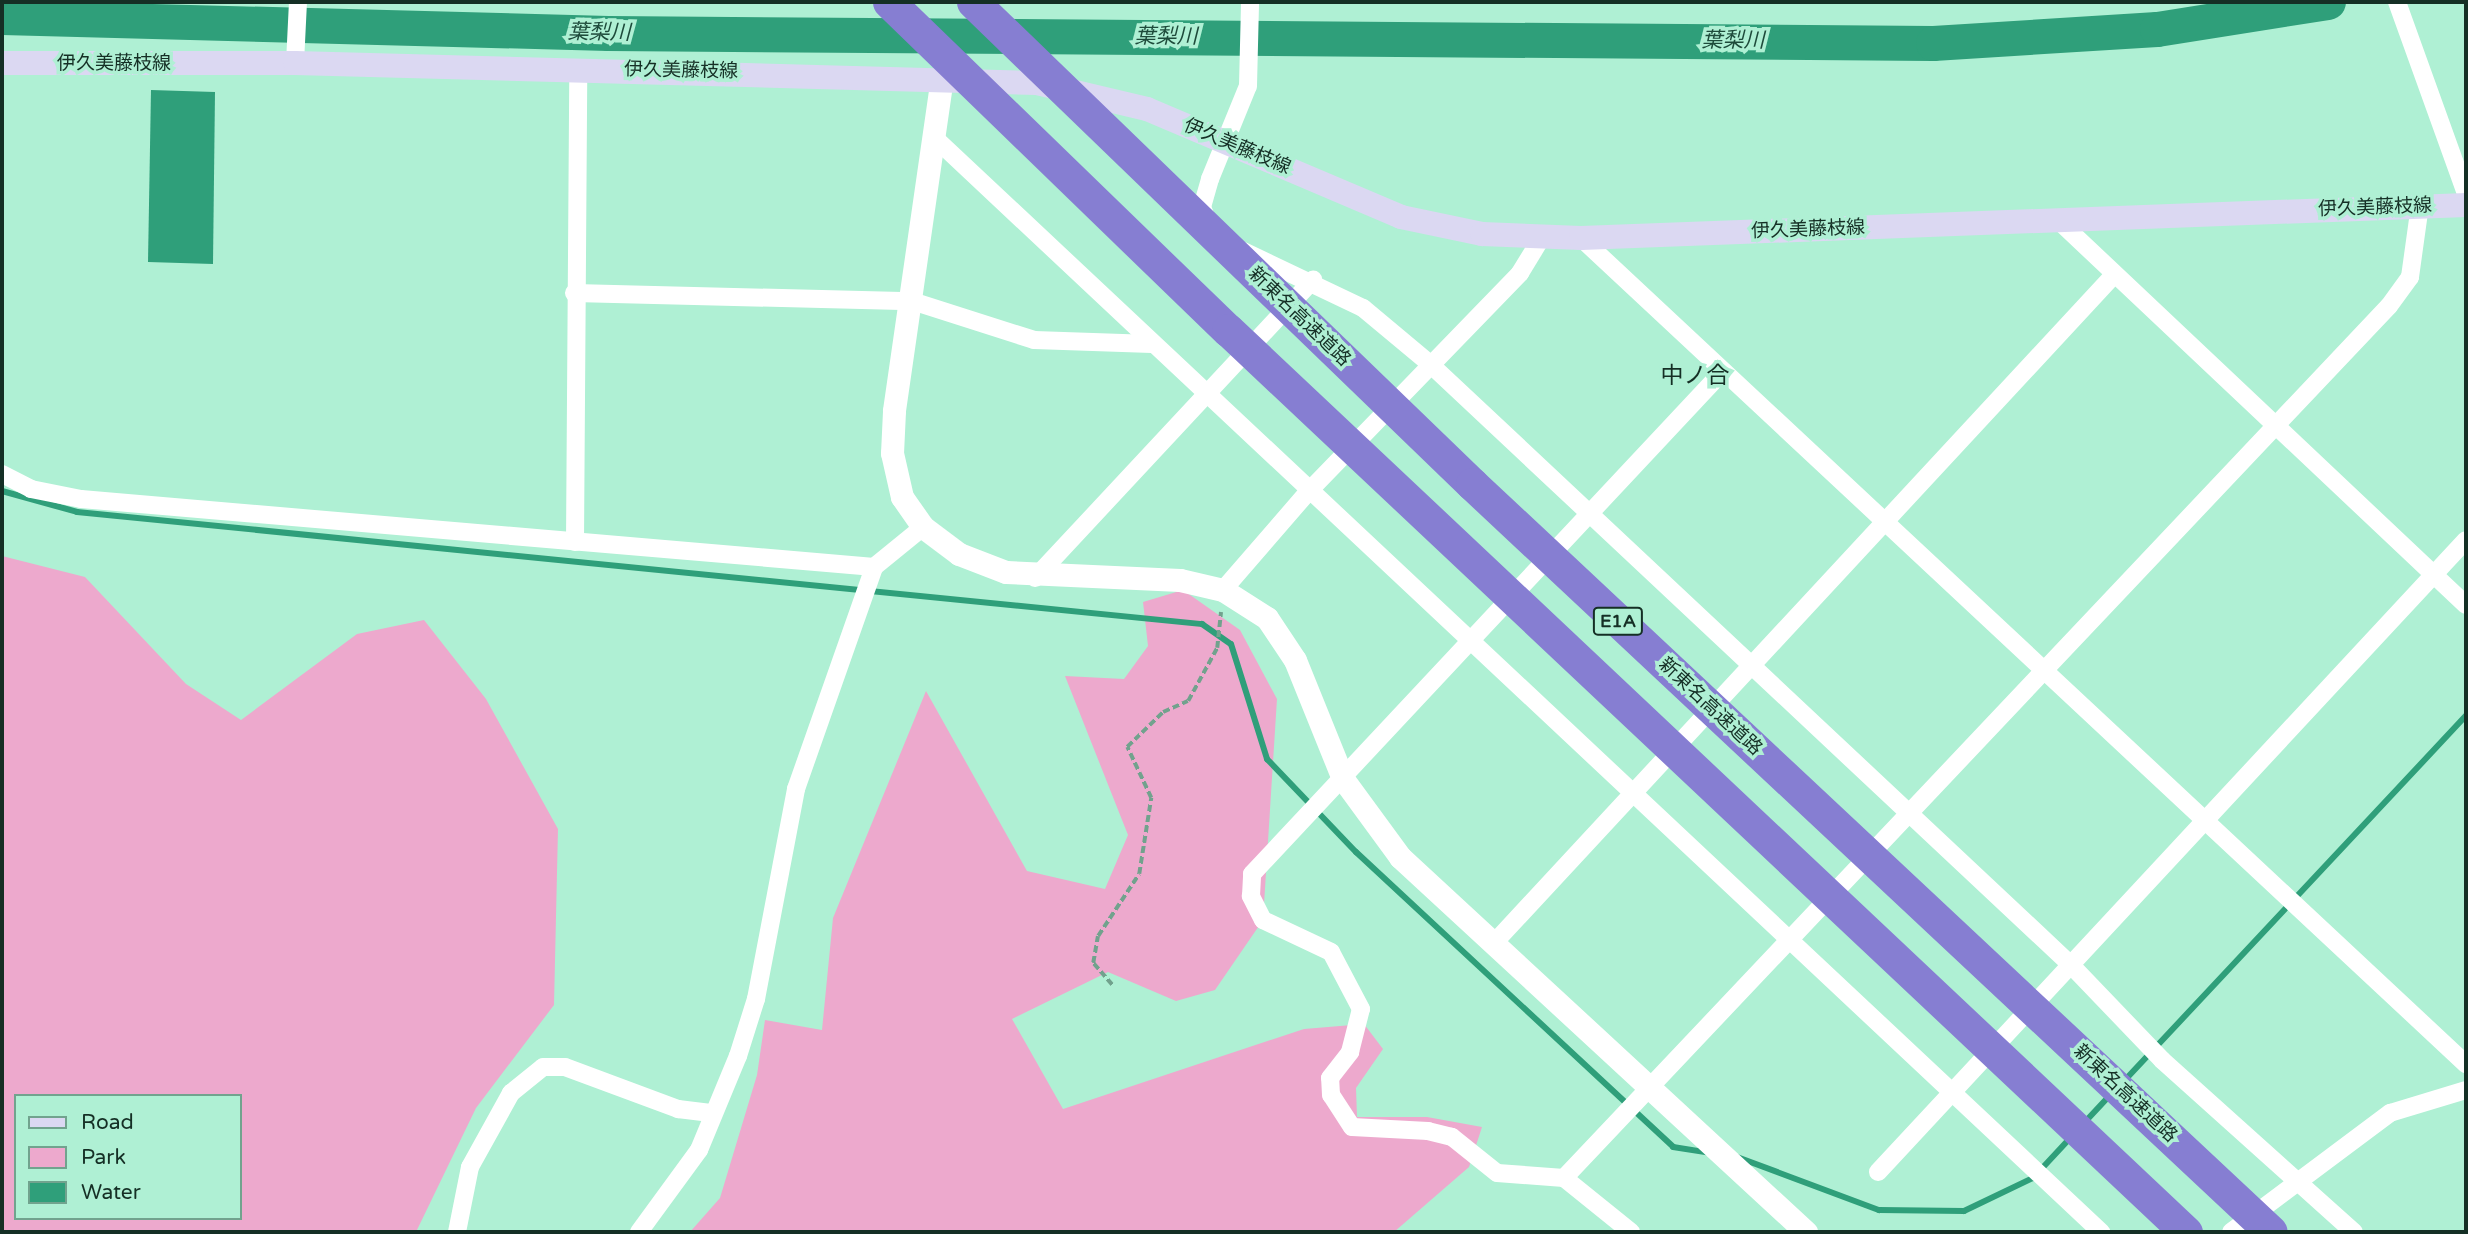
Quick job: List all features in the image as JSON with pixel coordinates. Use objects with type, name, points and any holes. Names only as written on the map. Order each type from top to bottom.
[{"type":"highway","name":"E1A","points":[[889,2],[1228,330],[2186,1232]]},
{"type":"highway","name":"新東名高速道路","points":[[973,2],[1492,503],[2272,1232]]},
{"type":"main road","name":"伊久美藤枝線","points":[[2,63],[295,63],[942,77],[1069,88],[1147,109],[1401,217],[1482,234],[1581,238],[2466,205]]},
{"type":"street","points":[[295,63],[298,2]]},
{"type":"street","points":[[1250,2],[1250,65],[1229,143],[1202,206],[1209,225],[1247,253],[1313,281],[1363,308],[1429,363],[1747,665],[1912,814],[2071,965],[2162,1060],[2354,1232]]},
{"type":"street","points":[[2397,2],[2402,30],[2466,194]]},
{"type":"street","points":[[575,542],[574,293],[578,69]]},
{"type":"street","points":[[942,77],[937,141],[892,453],[902,497],[923,527],[959,554],[1035,578],[1148,575],[1223,590],[1267,618],[1295,660],[1343,779],[1400,858],[1654,1087],[1806,1232]]},
{"type":"street","points":[[937,141],[1308,492],[1953,1088],[2101,1232]]},
{"type":"street","points":[[1564,1178],[1793,942],[2410,277],[2420,205]]},
{"type":"street","points":[[2060,222],[2112,277],[2466,605]]},
{"type":"street","points":[[1223,590],[1308,492],[1429,363],[1520,273],[1542,237]]},
{"type":"street","points":[[1581,238],[2207,817],[2466,1064]]},
{"type":"street","points":[[1494,943],[1631,789],[2112,277]]},
{"type":"street","points":[[1035,578],[1313,281]]},
{"type":"street","points":[[574,293],[912,301],[1034,340],[1152,344]]},
{"type":"street","points":[[1631,1232],[1564,1178],[1497,1173],[1451,1137],[1428,1131],[1352,1127],[1331,1095],[1331,1078],[1350,1052],[1361,1009],[1331,951],[1263,920],[1251,896],[1252,874],[1472,643],[1723,370]]},
{"type":"street","points":[[2,474],[31,489],[81,499],[874,567]]},
{"type":"street","points":[[639,1232],[699,1150],[756,999],[796,789],[874,567],[923,527]]},
{"type":"street","points":[[1878,1172],[1953,1088],[2466,540]]},
{"type":"street","points":[[457,1232],[470,1167],[511,1093],[543,1067],[565,1067],[678,1110],[713,1113]]},
{"type":"street","points":[[2231,1232],[2303,1184],[2390,1113],[2466,1090]]},
{"type":"path","points":[[1112,985],[1093,964],[1098,936],[1139,873],[1151,798],[1127,747],[1163,712],[1188,701],[1217,648],[1223,590]]},
{"type":"green space","points":[[2,556],[85,577],[186,684],[241,720],[357,634],[424,620],[486,699],[558,829],[554,1005],[476,1108],[416,1232],[2,1232]]},
{"type":"green space","points":[[1183,590],[1240,630],[1277,699],[1263,920],[1215,990],[1176,1001],[1108,972],[1012,1019],[1063,1109],[1304,1029],[1364,1024],[1383,1049],[1356,1088],[1357,1117],[1427,1117],[1482,1127],[1469,1167],[1394,1232],[690,1232],[720,1198],[757,1075],[765,1020],[822,1030],[833,918],[926,691],[1027,871],[1105,889],[1128,835],[1065,676],[1124,679],[1148,646],[1143,602]]},
{"type":"water","points":[[151,90],[215,92],[213,264],[148,262]]},
{"type":"waterway","name":"葉梨川","points":[[2,17],[608,33],[1933,43],[2157,29],[2328,2]]},
{"type":"waterway","points":[[2,491],[77,512],[1202,624],[1231,644],[1267,759],[1356,852],[1673,1147],[1709,1153]]},
{"type":"waterway","points":[[2125,1080],[2466,716]]},
{"type":"waterway","points":[[2084,1123],[2110,1095]]},
{"type":"waterway","points":[[1737,1157],[1879,1210],[1964,1211],[2033,1178],[2072,1136]]},
{"type":"district","name":"中ノ合","points":[[1695,376]]}]
